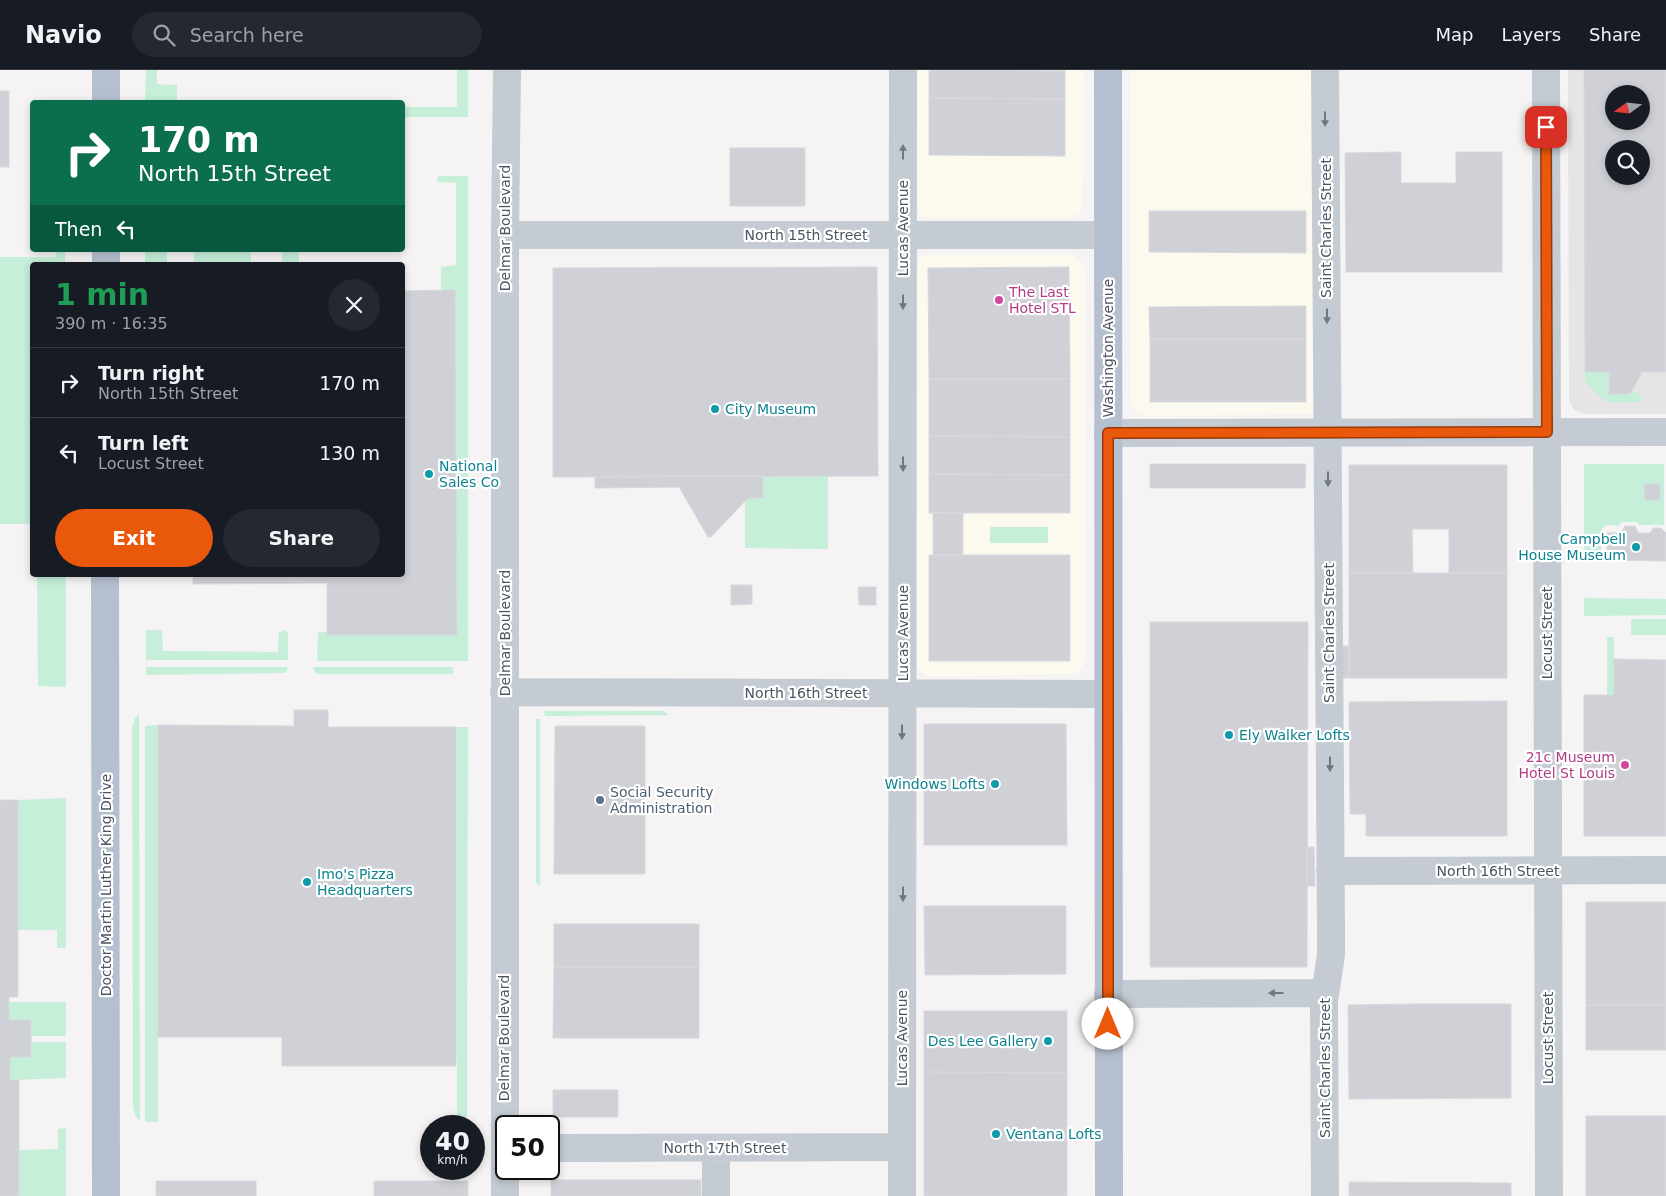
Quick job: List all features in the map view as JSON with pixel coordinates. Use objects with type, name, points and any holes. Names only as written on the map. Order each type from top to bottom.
[{"type":"main road","points":[[106,70],[106,100]]},
{"type":"main road","name":"Washington Avenue","points":[[1108,70],[1109,1196]]},
{"type":"main road","name":"Doctor Martin Luther King Drive","points":[[106,577],[106,1196]]},
{"type":"street","name":"Delmar Boulevard","points":[[505,1115],[504,692],[507,70]]},
{"type":"street","name":"Lucas Avenue","points":[[902,1196],[903,70]]},
{"type":"street","name":"Saint Charles Street","points":[[1325,70],[1331,955],[1325,993],[1325,1196]]},
{"type":"street","name":"Locust Street","points":[[1546,70],[1549,1196]]},
{"type":"street","name":"North 15th Street","points":[[505,236],[1108,235]]},
{"type":"street","points":[[1108,433],[1666,432]]},
{"type":"street","name":"North 16th Street","points":[[504,692],[1108,694]]},
{"type":"street","name":"North 16th Street","points":[[1330,871],[1666,870]]},
{"type":"street","points":[[1108,994],[1325,993]]},
{"type":"street","name":"North 17th Street","points":[[560,1148],[902,1147]]},
{"type":"street","points":[[716,1148],[716,1196]]},
{"type":"street","name":"Delmar Boulevard","points":[[504,1180],[504,1196]]},
{"type":"shaded area","points":[[918,70],[1084,70],[1083,204],[1081,211],[1077,215],[1068,218],[922,217],[917,207]]},
{"type":"shaded area","points":[[1130,70],[1313,70],[1314,412],[1311,414],[1152,416],[1140,415],[1134,410],[1130,392]]},
{"type":"shaded area","points":[[1568,70],[1666,70],[1666,414],[1584,414],[1574,410],[1569,400]]},
{"type":"shaded area","points":[[929,254],[1066,254],[1074,255],[1082,263],[1085,272],[1085,654],[1081,669],[1074,674],[935,677],[926,675],[918,668],[916,661],[917,271],[919,261],[922,257]]},
{"type":"green space","points":[[146,70],[157,70],[157,84],[177,85],[177,100],[145,100]]},
{"type":"green space","points":[[457,70],[468,70],[468,117],[405,117],[405,107],[457,107]]},
{"type":"green space","points":[[438,176],[468,176],[468,661],[317,661],[318,632],[327,632],[327,635],[457,635],[455,291],[441,291],[441,267],[456,265],[456,183],[439,182],[437,181]]},
{"type":"green space","points":[[57,252],[65,252],[65,262],[30,262],[30,524],[0,524],[0,257],[56,257]]},
{"type":"green space","points":[[145,252],[167,252],[167,262],[145,262]]},
{"type":"green space","points":[[194,252],[251,252],[251,262],[194,262]]},
{"type":"green space","points":[[282,252],[299,252],[299,262],[282,262]]},
{"type":"green space","points":[[1585,372],[1609,372],[1609,394],[1630,394],[1632,391],[1641,395],[1641,402],[1606,402],[1585,382]]},
{"type":"green space","points":[[1584,464],[1664,464],[1664,525],[1640,525],[1636,522],[1622,522],[1619,526],[1606,525],[1601,530],[1601,552],[1584,552]]},
{"type":"green space","points":[[745,476],[828,476],[828,549],[745,548]]},
{"type":"green space","points":[[990,527],[1048,527],[1048,543],[990,543]]},
{"type":"green space","points":[[37,577],[66,577],[66,687],[38,686]]},
{"type":"green space","points":[[1584,598],[1666,599],[1666,615],[1584,616]]},
{"type":"green space","points":[[1631,619],[1666,619],[1666,635],[1631,635]]},
{"type":"green space","points":[[146,630],[162,630],[163,651],[278,652],[279,632],[285,630],[288,633],[288,660],[146,660]]},
{"type":"green space","points":[[1607,637],[1614,637],[1614,695],[1607,695]]},
{"type":"green space","points":[[146,667],[288,667],[286,672],[282,673],[146,675]]},
{"type":"green space","points":[[313,667],[453,667],[453,674],[317,674]]},
{"type":"green space","points":[[544,711],[663,711],[669,715],[545,716]]},
{"type":"green space","points":[[139,714],[140,1121],[136,1117],[133,1108],[132,728],[135,718]]},
{"type":"green space","points":[[536,719],[540,719],[540,886],[536,883]]},
{"type":"green space","points":[[158,725],[158,1122],[145,1122],[145,726]]},
{"type":"green space","points":[[456,727],[468,727],[467,1115],[457,1115]]},
{"type":"green space","points":[[66,798],[66,948],[57,948],[57,930],[18,930],[18,800]]},
{"type":"green space","points":[[9,1002],[66,1002],[66,1036],[31,1036],[31,1020],[9,1020]]},
{"type":"green space","points":[[31,1042],[66,1042],[66,1078],[10,1080],[10,1057],[31,1057]]},
{"type":"green space","points":[[66,1128],[66,1196],[19,1196],[19,1150],[58,1149],[58,1129]]},
{"type":"building","points":[[929,70],[1065,71],[1065,99],[929,98]]},
{"type":"building","points":[[942,70],[1065,70],[1065,71]]},
{"type":"building","points":[[1584,70],[1666,70],[1666,372],[1642,372],[1630,394],[1609,394],[1609,372],[1585,372]]},
{"type":"building","points":[[0,91],[9,91],[9,167],[0,167]]},
{"type":"building","points":[[929,98],[1065,99],[1065,156],[929,155]]},
{"type":"building","points":[[730,148],[805,148],[805,206],[730,206]]},
{"type":"building","points":[[1401,152],[1401,183],[1456,183],[1456,152],[1502,152],[1502,272],[1346,272],[1345,153]]},
{"type":"building","points":[[1149,211],[1306,211],[1306,253],[1149,252]]},
{"type":"building","name":"City Museum","points":[[877,267],[878,476],[553,477],[553,268]]},
{"type":"building","name":"The Last Hotel STL","points":[[1069,267],[1070,379],[929,379],[928,268]]},
{"type":"building","name":"National Sales Co","points":[[455,290],[457,635],[327,635],[327,583],[193,584],[193,577],[405,577],[405,291]]},
{"type":"building","points":[[1306,306],[1306,339],[1150,339],[1149,307]]},
{"type":"building","points":[[1150,339],[1306,339],[1306,402],[1150,402]]},
{"type":"building","points":[[929,379],[1070,379],[1070,437],[929,436]]},
{"type":"building","points":[[929,436],[1070,437],[1070,475],[929,474]]},
{"type":"building","points":[[1150,464],[1306,464],[1305,488],[1150,488]]},
{"type":"building","points":[[1349,465],[1507,465],[1507,573],[1449,573],[1449,529],[1412,529],[1413,573],[1349,573]]},
{"type":"building","points":[[929,474],[1070,475],[1070,513],[929,513]]},
{"type":"building","points":[[763,476],[763,498],[748,498],[711,537],[708,537],[679,487],[595,488],[595,477]]},
{"type":"building","points":[[1644,484],[1660,484],[1660,500],[1645,500]]},
{"type":"building","points":[[933,512],[963,513],[963,555],[933,555]]},
{"type":"building","name":"Campbell House Museum","points":[[1625,526],[1635,526],[1638,533],[1650,533],[1653,528],[1661,528],[1666,533],[1666,561],[1607,560],[1607,533],[1621,533]]},
{"type":"building","points":[[929,555],[1070,555],[1070,661],[929,661]]},
{"type":"building","points":[[1349,573],[1507,573],[1507,678],[1349,678]]},
{"type":"building","points":[[731,585],[752,585],[752,604],[731,605]]},
{"type":"building","points":[[858,587],[876,587],[876,605],[859,605]]},
{"type":"building","name":"Ely Walker Lofts","points":[[1150,622],[1308,622],[1307,967],[1150,967]]},
{"type":"building","points":[[1339,646],[1349,646],[1349,678],[1340,678]]},
{"type":"building","name":"21c Museum Hotel St Louis","points":[[1614,659],[1666,660],[1666,836],[1584,836],[1584,695],[1614,695]]},
{"type":"building","points":[[1507,701],[1507,836],[1366,836],[1366,814],[1350,814],[1349,702]]},
{"type":"building","name":"Imo's Pizza Headquarters","points":[[294,710],[328,710],[328,727],[456,727],[456,1066],[282,1066],[282,1037],[158,1037],[158,725],[294,726]]},
{"type":"building","name":"Windows Lofts","points":[[924,724],[1066,724],[1067,845],[924,845]]},
{"type":"building","name":"Social Security Administration","points":[[555,726],[645,726],[645,874],[554,874]]},
{"type":"building","points":[[0,800],[18,800],[18,997],[9,997],[9,1020],[31,1020],[31,1057],[10,1057],[10,1080],[19,1080],[19,1196],[0,1196]]},
{"type":"building","points":[[1307,847],[1314,847],[1315,886],[1307,886]]},
{"type":"building","points":[[1586,902],[1666,902],[1666,1005],[1586,1005]]},
{"type":"building","points":[[924,906],[1066,906],[1066,974],[925,975]]},
{"type":"building","points":[[554,924],[699,924],[699,967],[554,967]]},
{"type":"building","points":[[554,967],[699,967],[699,1038],[553,1038]]},
{"type":"building","points":[[1511,1004],[1511,1098],[1349,1099],[1348,1005]]},
{"type":"building","points":[[1586,1005],[1666,1005],[1666,1050],[1586,1050]]},
{"type":"building","points":[[924,1011],[1067,1011],[1067,1073],[924,1072]]},
{"type":"building","name":"Ventana Lofts","points":[[924,1072],[1067,1073],[1067,1196],[924,1196]]},
{"type":"building","points":[[553,1090],[618,1090],[618,1117],[560,1117],[560,1115],[553,1115]]},
{"type":"building","points":[[1586,1116],[1666,1116],[1666,1196],[1586,1196]]},
{"type":"building","points":[[551,1180],[701,1180],[701,1196],[551,1196]]},
{"type":"building","points":[[156,1181],[256,1181],[256,1196],[156,1196]]},
{"type":"building","points":[[374,1181],[468,1181],[468,1196],[374,1196]]},
{"type":"building","points":[[1349,1182],[1511,1183],[1511,1196],[1349,1196]]},
{"type":"place","name":"The Last Hotel STL","points":[[999,300]]},
{"type":"place","name":"City Museum","points":[[715,409]]},
{"type":"place","name":"National Sales Co","points":[[429,474]]},
{"type":"place","name":"Campbell House Museum","points":[[1636,547]]},
{"type":"place","name":"Ely Walker Lofts","points":[[1229,735]]},
{"type":"place","name":"21c Museum Hotel St Louis","points":[[1625,765]]},
{"type":"place","name":"Windows Lofts","points":[[995,784]]},
{"type":"place","name":"Social Security Administration","points":[[600,800]]},
{"type":"place","name":"Imo's Pizza Headquarters","points":[[307,882]]},
{"type":"place","name":"Des Lee Gallery","points":[[1048,1041]]},
{"type":"place","name":"Ventana Lofts","points":[[996,1134]]},
{"type":"route","points":[[1108,1024],[1108,433],[1547,432],[1546,127]]}]
